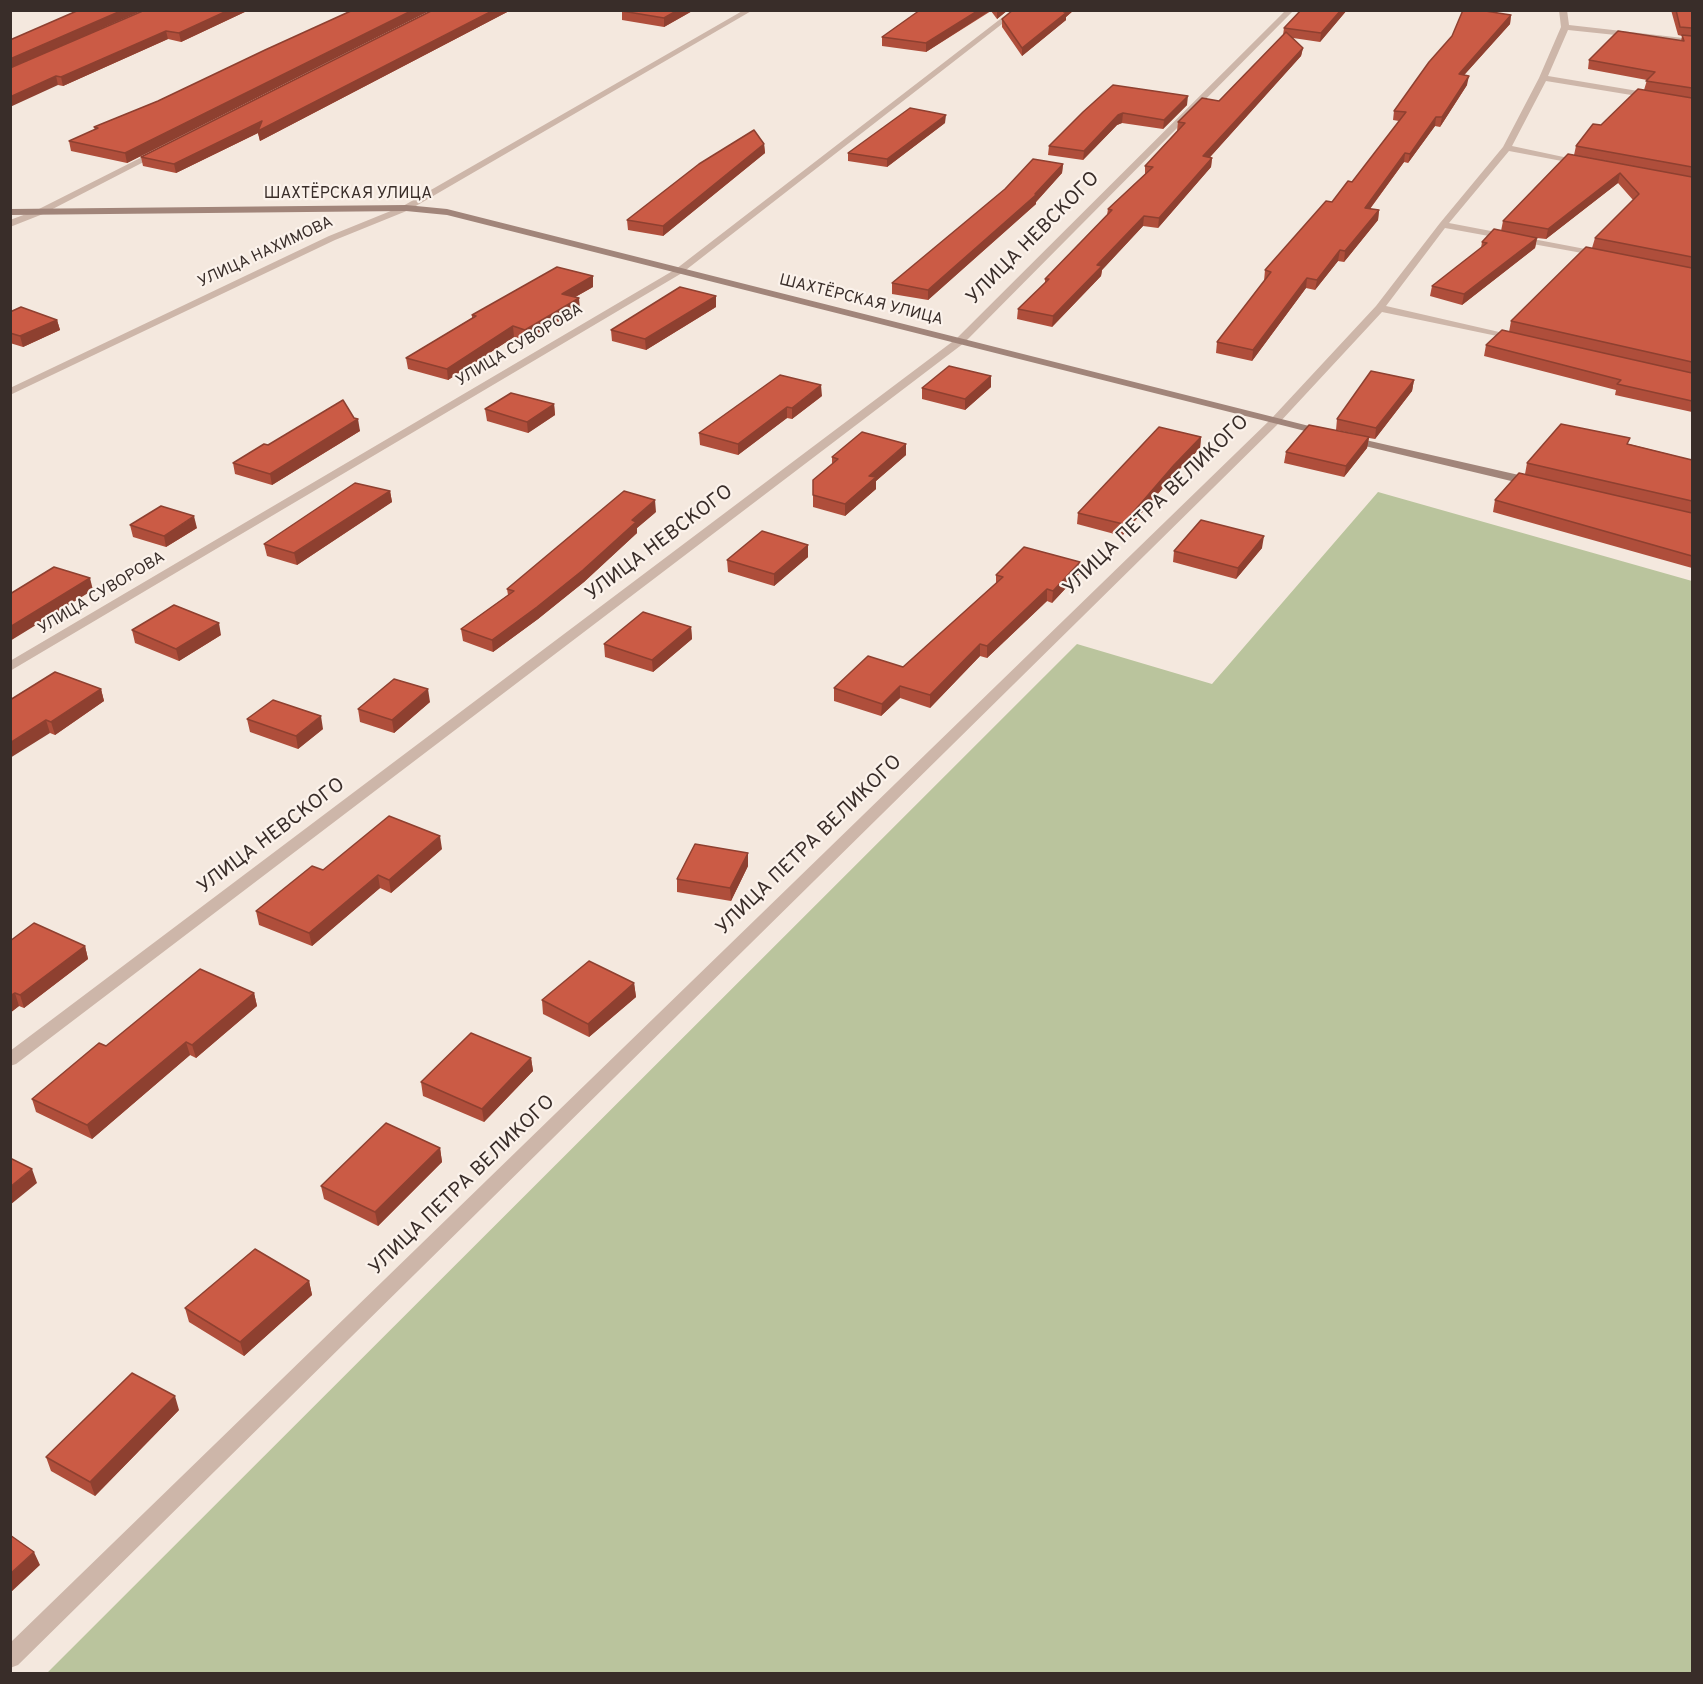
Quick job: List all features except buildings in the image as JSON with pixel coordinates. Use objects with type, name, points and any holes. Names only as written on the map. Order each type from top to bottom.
[{"type":"street","name":"УЛИЦА НАХИМОВА","points":[[10,392],[332,238],[406,208],[750,10]]},
{"type":"street","name":"УЛИЦА СУВОРОВА","points":[[10,667],[679,271],[1017,10]]},
{"type":"street","name":"УЛИЦА НЕВСКОГО","points":[[10,1060],[960,340],[1291,10]]},
{"type":"street","points":[[1563,10],[1565,27],[1692,41]]},
{"type":"street","name":"УЛИЦА ПЕТРА ВЕЛИКОГО","points":[[10,1658],[1275,421],[1380,308],[1443,225],[1507,148],[1565,27]]},
{"type":"street","points":[[1542,78],[1692,103]]},
{"type":"street","points":[[10,224],[40,212],[168,148]]},
{"type":"street","points":[[1507,148],[1588,163]]},
{"type":"street","name":"ШАХТЁРСКАЯ УЛИЦА","points":[[10,212],[406,208],[447,212],[1275,421],[1542,484]]},
{"type":"street","points":[[1443,225],[1613,257]]},
{"type":"street","points":[[1380,308],[1530,342]]},
{"type":"green space","points":[[1378,492],[1692,581],[1692,1673],[47,1673],[1077,644],[1212,684]]}]
